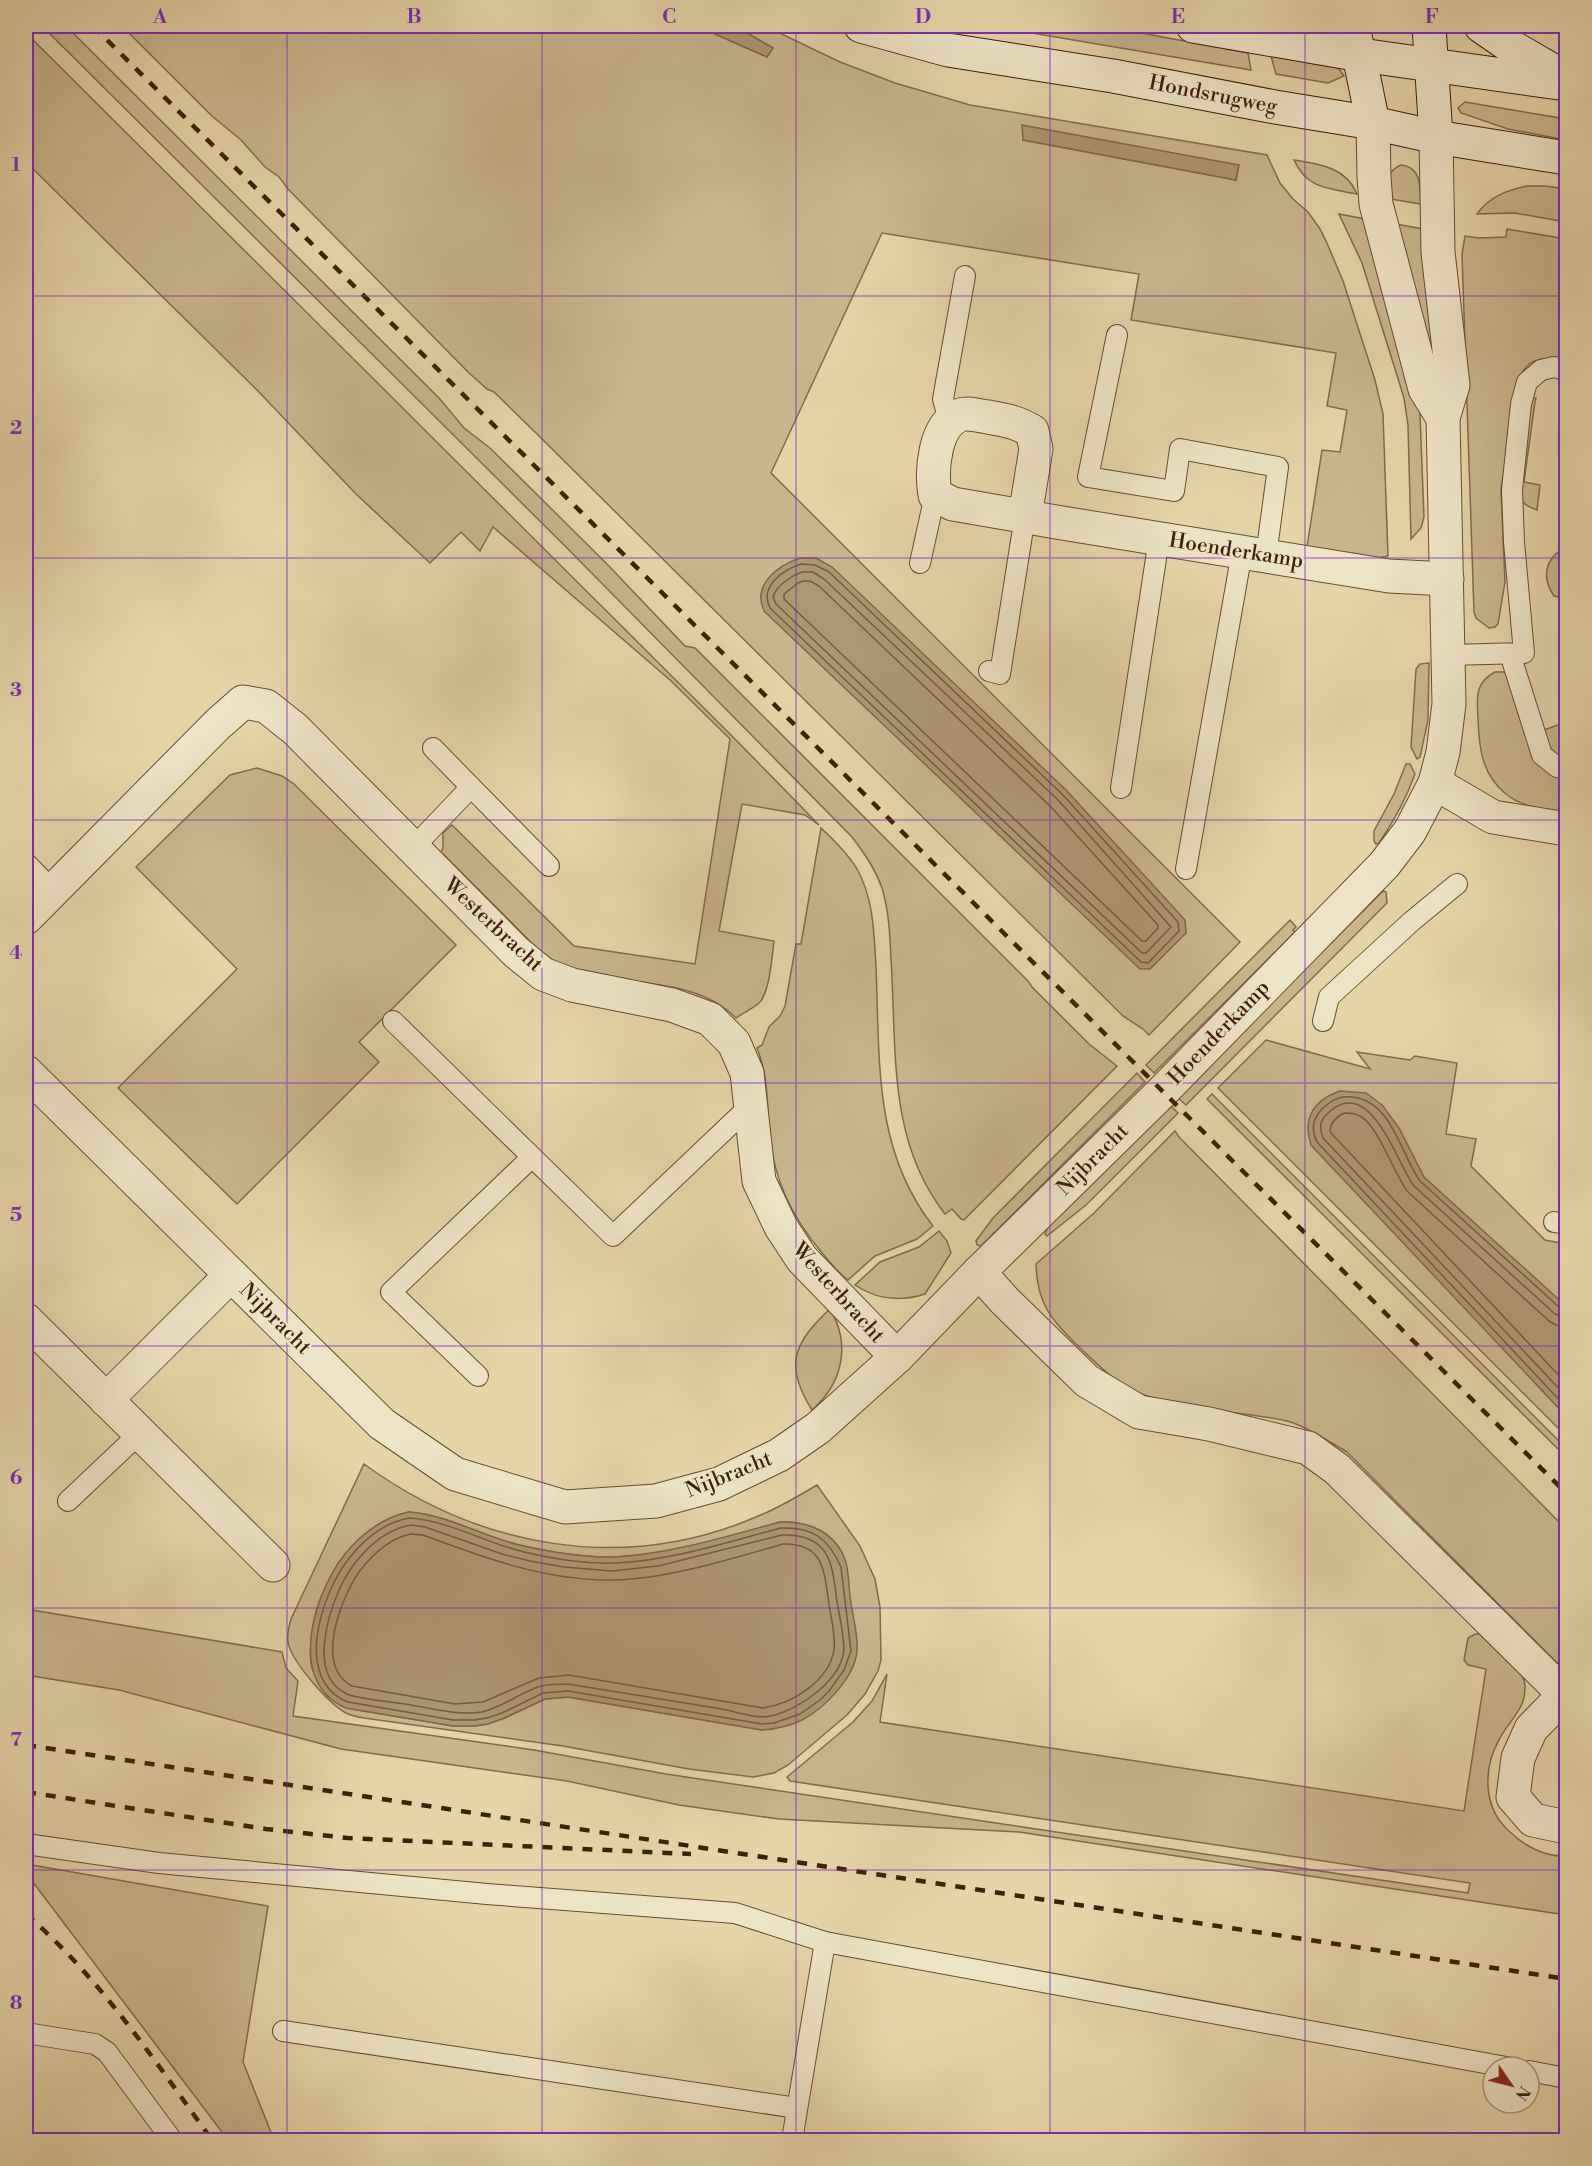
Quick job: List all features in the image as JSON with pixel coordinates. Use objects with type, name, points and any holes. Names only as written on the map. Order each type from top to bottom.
[{"type":"street","name":"Hondsrugweg","points":[[861,26],[948,50],[1113,76],[1374,123],[1436,137],[1566,158]]},
{"type":"street","points":[[1193,26],[1357,40],[1431,65],[1566,84]]},
{"type":"street","name":"Hoenderkamp","points":[[1163,1091],[1384,865],[1410,831],[1435,783],[1443,752],[1449,704],[1449,655],[1443,417],[1453,385],[1438,252],[1436,137],[1429,26]]},
{"type":"street","points":[[1480,26],[1566,79]]},
{"type":"street","points":[[1357,40],[1374,123],[1376,204],[1425,389],[1443,417]]},
{"type":"street","points":[[934,495],[932,478],[938,440],[949,421],[962,413],[1016,422],[1032,431],[1036,450],[1025,516]]},
{"type":"street","name":"Hoenderkamp","points":[[934,495],[953,504],[1160,539],[1389,576],[1447,579]]},
{"type":"street","name":"Westerbracht","points":[[26,918],[218,724],[243,702],[266,706],[295,729],[516,952],[543,974],[573,985],[672,1005],[710,1019],[734,1043],[747,1073],[759,1181],[781,1227],[802,1259],[897,1357]]},
{"type":"street","points":[[1435,783],[1493,817],[1566,829]]},
{"type":"street","name":"Nijbracht","points":[[26,1072],[382,1424],[455,1474],[565,1507],[656,1501],[719,1484],[779,1455],[808,1434],[897,1357],[979,1272],[1163,1091]]},
{"type":"street","points":[[979,1272],[1086,1381],[1139,1412],[1209,1424],[1308,1449],[1337,1469],[1566,1695],[1531,1729],[1518,1758],[1513,1797],[1533,1820],[1566,1827]]},
{"type":"street","name":"Nijbracht","points":[[106,1400],[231,1275]]},
{"type":"street","points":[[26,1320],[273,1565]]},
{"type":"lane","points":[[949,421],[943,399],[965,276]]},
{"type":"lane","points":[[1117,335],[1088,477],[1174,491],[1180,450],[1278,467],[1254,554],[1186,869]]},
{"type":"lane","points":[[1449,655],[1524,652],[1514,542],[1512,490],[1523,393],[1527,382],[1541,370],[1554,367],[1566,369]]},
{"type":"lane","points":[[920,563],[934,495]]},
{"type":"lane","points":[[989,671],[1000,674],[1025,516]]},
{"type":"lane","points":[[1121,788],[1160,539]]},
{"type":"lane","points":[[1510,654],[1542,755],[1557,767],[1566,769]]},
{"type":"lane","points":[[433,748],[549,867]]},
{"type":"lane","points":[[413,848],[471,787]]},
{"type":"lane","points":[[26,863],[53,891]]},
{"type":"lane","points":[[1323,1021],[1329,997],[1412,921],[1457,884]]},
{"type":"lane","points":[[393,1021],[613,1236],[751,1105]]},
{"type":"lane","points":[[478,1376],[391,1292],[532,1157]]},
{"type":"lane","points":[[68,1501],[140,1433]]},
{"type":"lane","points":[[26,1844],[159,1863],[486,1894],[735,1913],[825,1942],[1481,2062]]},
{"type":"lane","points":[[792,2140],[825,1942]]},
{"type":"lane","points":[[282,2031],[797,2108]]},
{"type":"lane","points":[[26,2033],[83,2041],[95,2044],[107,2052],[172,2140]]},
{"type":"lane","points":[[1541,2073],[1566,2078]]},
{"type":"shaded area","points":[[42,26],[66,26],[439,398],[464,428],[490,448],[607,564],[685,646],[695,648],[1089,1044],[1117,1066],[964,1220],[952,1209],[945,1214],[926,1185],[913,1156],[898,1093],[890,933],[886,906],[876,874],[852,837],[564,545]]},
{"type":"shaded area","points":[[122,26],[697,26],[767,57],[773,48],[735,26],[765,26],[840,62],[895,83],[970,105],[1267,155],[1280,183],[1308,212],[1327,243],[1343,281],[1375,380],[1383,414],[1388,556],[1378,558],[1307,547],[1322,450],[1340,452],[1347,410],[1327,406],[1336,353],[1131,320],[1139,274],[882,233],[771,473],[1240,942],[1149,1035],[1123,1016],[538,435],[494,392],[487,389],[469,373],[288,189],[279,177],[265,167],[241,140],[212,116]],"holes":[[[1023,126],[1238,165],[1236,180],[1023,140]]]},
{"type":"shaded area","points":[[991,26],[1104,26],[1248,53],[1251,70]]},
{"type":"shaded area","points":[[26,33],[819,825],[805,815],[742,804],[719,931],[774,941],[768,981],[758,1004],[736,1018],[718,1004],[698,994],[676,988],[606,977],[562,965],[534,945],[441,852],[443,833],[452,825],[574,946],[695,964],[730,739],[670,680],[493,527],[480,551],[461,532],[430,563],[356,494],[258,391],[26,162]]},
{"type":"shaded area","points":[[1271,56],[1338,68],[1344,76],[1328,83],[1276,74]]},
{"type":"shaded area","points":[[1465,102],[1566,119],[1566,140],[1508,129],[1461,113],[1458,108]]},
{"type":"shaded area","points":[[1294,160],[1322,165],[1339,172],[1352,185],[1357,194],[1320,186],[1312,182],[1299,170]]},
{"type":"shaded area","points":[[1401,165],[1413,170],[1416,174],[1420,185],[1421,204],[1384,198],[1390,174]]},
{"type":"shaded area","points":[[1527,186],[1566,189],[1566,222],[1515,213],[1477,214],[1499,195]]},
{"type":"shaded area","points":[[1339,214],[1365,219],[1419,389],[1424,517],[1421,528],[1411,539],[1408,425],[1404,398],[1362,263]]},
{"type":"shaded area","points":[[1390,223],[1423,229],[1443,388]]},
{"type":"shaded area","points":[[1507,229],[1566,239],[1566,361],[1536,360],[1530,363],[1521,374],[1518,383],[1501,490],[1505,582],[1498,624],[1489,628],[1476,618],[1474,612],[1462,254],[1465,236],[1506,237]]},
{"type":"shaded area","points":[[1533,398],[1536,398],[1524,482],[1540,485],[1537,510],[1522,501],[1518,489],[1523,447]]},
{"type":"shaded area","points":[[1566,549],[1566,574],[1563,573],[1559,597],[1554,596],[1550,590],[1547,570],[1552,559]]},
{"type":"shaded area","points":[[1429,663],[1428,720],[1420,757],[1417,759],[1411,747],[1416,669],[1420,664]]},
{"type":"shaded area","points":[[1495,672],[1506,672],[1541,767],[1548,772],[1566,775],[1566,813],[1534,807],[1513,799],[1498,787],[1487,770],[1479,740],[1477,698],[1483,681]]},
{"type":"shaded area","points":[[1566,722],[1566,759],[1550,748],[1544,730]]},
{"type":"shaded area","points":[[1406,764],[1410,764],[1415,774],[1395,818],[1379,843],[1376,844],[1374,831],[1394,794]]},
{"type":"shaded area","points":[[257,768],[282,776],[294,784],[456,945],[359,1042],[379,1062],[237,1204],[118,1088],[237,969],[136,867],[230,775]]},
{"type":"shaded area","points":[[821,828],[853,863],[867,892],[875,942],[880,1069],[890,1135],[899,1166],[913,1197],[933,1226],[917,1239],[875,1256],[848,1280],[812,1240],[793,1211],[779,1181],[771,1147],[765,1078],[757,1048],[762,1045],[769,1027],[780,1016],[785,1006],[796,944],[801,944]]},
{"type":"shaded area","points":[[1383,891],[1386,892],[1387,903],[1186,1105],[1177,1097]]},
{"type":"shaded area","points":[[1290,920],[1296,927],[1293,930],[1295,932],[1154,1073],[1146,1065]]},
{"type":"shaded area","points":[[1266,1040],[1370,1069],[1357,1052],[1410,1060],[1415,1056],[1457,1063],[1446,1134],[1476,1139],[1471,1166],[1545,1240],[1566,1244],[1566,1436],[1218,1088]]},
{"type":"shaded area","points":[[1137,1073],[1145,1082],[981,1246],[977,1245],[976,1241],[993,1218]]},
{"type":"shaded area","points":[[1212,1094],[1566,1448],[1566,1457],[1207,1099]]},
{"type":"shaded area","points":[[1170,1105],[1178,1113],[1086,1205],[1047,1236],[1045,1234],[1048,1227]]},
{"type":"shaded area","points":[[1175,1131],[1566,1529],[1566,1672],[1347,1452],[1287,1421],[1175,1404],[1139,1393],[1122,1384],[1092,1360],[1053,1319],[1039,1290],[1036,1264],[1094,1213]]},
{"type":"shaded area","points":[[939,1231],[947,1241],[951,1253],[925,1294],[898,1299],[880,1297],[855,1285],[880,1262],[919,1247]]},
{"type":"shaded area","points":[[830,1309],[837,1322],[840,1336],[842,1349],[840,1362],[831,1388],[812,1410],[798,1380],[797,1356],[808,1333]]},
{"type":"shaded area","points":[[364,1464],[408,1493],[455,1516],[503,1533],[553,1543],[604,1547],[655,1545],[706,1535],[764,1514],[817,1485],[860,1546],[875,1579],[880,1607],[881,1660],[878,1671],[865,1694],[847,1715],[788,1765],[774,1773],[753,1777],[689,1769],[563,1746],[350,1715],[321,1692],[296,1660],[288,1642],[291,1619]],"holes":[[[409,1512],[451,1521],[519,1545],[590,1557],[656,1553],[740,1534],[780,1522],[796,1523],[821,1531],[830,1538],[843,1558],[849,1587],[791,1724],[762,1730],[568,1697],[545,1699],[505,1718],[474,1726],[453,1726],[346,1708],[340,1705],[324,1687],[311,1665],[314,1619],[321,1599],[329,1579],[341,1560],[371,1529]]]},
{"type":"shaded area","points":[[26,1609],[282,1652],[286,1668],[298,1681],[293,1716],[534,1750],[666,1774],[1468,1893],[1470,1883],[790,1781],[787,1777],[853,1722],[872,1701],[887,1674],[880,1722],[1464,1811],[1486,1669],[1468,1665],[1464,1660],[1468,1638],[1481,1634],[1501,1650],[1520,1670],[1525,1686],[1520,1708],[1500,1738],[1490,1761],[1488,1786],[1490,1799],[1500,1821],[1521,1841],[1535,1850],[1550,1855],[1566,1856],[1566,1915],[1019,1832],[779,1819],[679,1805],[567,1781],[341,1749],[119,1690],[26,1675]]},
{"type":"shaded area","points":[[26,1864],[268,1906],[243,2062],[274,2140],[228,2140],[26,1873]]},
{"type":"water","points":[[697,26],[735,26],[773,48],[767,57]]},
{"type":"water","points":[[1022,125],[1239,165],[1236,180],[1023,140]]},
{"type":"water","points":[[800,558],[816,558],[832,567],[1067,791],[1185,920],[1186,933],[1150,969],[1140,969],[764,611],[761,593],[764,585],[775,571]]},
{"type":"water","points":[[1340,1091],[1366,1093],[1382,1105],[1399,1128],[1424,1177],[1566,1306],[1566,1416],[1311,1145],[1308,1126],[1312,1111],[1323,1099]]},
{"type":"water","points":[[409,1512],[451,1521],[519,1545],[590,1557],[655,1553],[719,1539],[780,1522],[813,1527],[831,1538],[838,1546],[847,1567],[857,1638],[856,1659],[852,1670],[838,1690],[820,1708],[797,1722],[767,1730],[568,1697],[545,1699],[504,1718],[474,1726],[453,1726],[346,1708],[327,1695],[315,1677],[311,1655],[312,1632],[317,1607],[338,1563],[351,1547],[378,1525]]},
{"type":"railway","points":[[93,26],[1566,1493]]},
{"type":"railway","points":[[26,1745],[1566,1979]]},
{"type":"railway","points":[[26,1792],[266,1829],[348,1838],[691,1854]]},
{"type":"railway","points":[[26,1914],[79,1965],[103,1993],[212,2140]]}]
